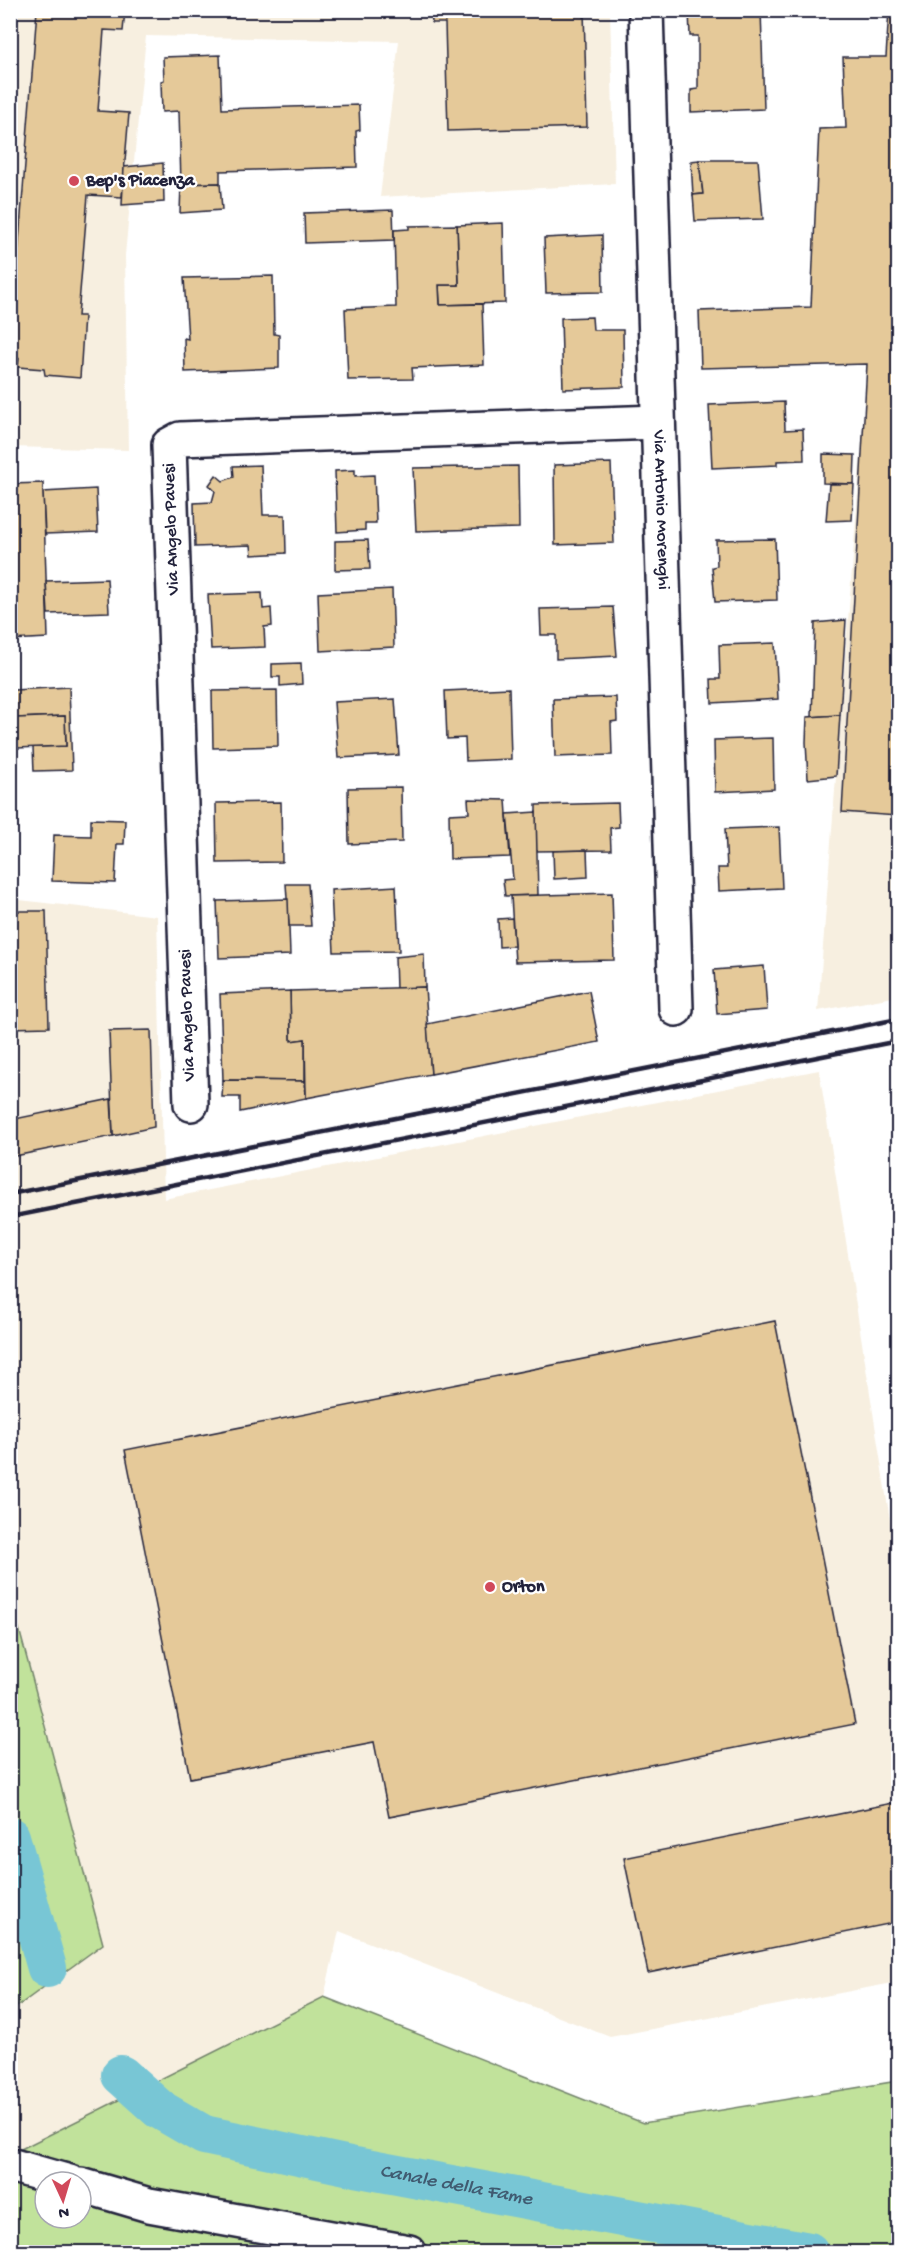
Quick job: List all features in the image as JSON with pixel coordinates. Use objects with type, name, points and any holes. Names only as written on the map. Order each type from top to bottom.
[{"type":"street","name":"Via Antonio Morenghi","points":[[646,10],[676,1009]]},
{"type":"street","name":"Via Angelo Pavesi","points":[[191,1104],[170,445],[180,439],[658,422]]},
{"type":"street","points":[[10,2165],[33,2172]]},
{"type":"street","points":[[93,2189],[149,2205],[409,2253]]},
{"type":"shaded area","points":[[11,11],[610,11],[615,184],[380,197],[399,41],[146,36],[125,255],[128,450],[11,447]]},
{"type":"shaded area","points":[[895,11],[898,11],[898,996],[818,1011]]},
{"type":"shaded area","points":[[11,899],[157,916],[164,1199],[819,1070],[898,1571],[898,1982],[610,2037],[339,1931],[324,1997],[11,2154]]},
{"type":"green space","points":[[10,1595],[103,1944],[11,2011],[10,2011]]},
{"type":"green space","points":[[324,1997],[643,2123],[898,2081],[898,2252],[11,2252],[11,2154]]},
{"type":"building","name":"Bep's Piacenza","points":[[37,10],[125,10],[123,31],[104,30],[98,111],[129,113],[122,197],[88,195],[78,316],[84,316],[80,378],[45,375],[44,369],[18,367],[19,358],[10,357]]},
{"type":"building","points":[[431,10],[584,10],[587,127],[448,131],[445,23],[432,23]]},
{"type":"building","points":[[689,10],[761,10],[764,109],[691,112],[691,90],[698,89],[698,36],[690,36]]},
{"type":"building","points":[[889,10],[898,10],[898,816],[842,812],[867,364],[701,368],[699,311],[811,307],[819,129],[846,128],[843,57],[886,57]]},
{"type":"building","points":[[220,55],[222,109],[359,105],[360,130],[356,131],[357,167],[220,171],[220,183],[181,184],[179,111],[162,112],[163,57]]},
{"type":"building","points":[[699,160],[703,194],[693,195],[691,161]]},
{"type":"building","points":[[699,160],[758,160],[763,219],[695,221],[693,195],[703,194]]},
{"type":"building","points":[[163,163],[164,202],[122,205],[124,167]]},
{"type":"building","points":[[220,183],[222,210],[180,213],[181,184]]},
{"type":"building","points":[[393,210],[394,240],[305,243],[304,213]]},
{"type":"building","points":[[503,223],[505,303],[440,305],[439,285],[459,285],[457,225]]},
{"type":"building","points":[[457,225],[459,285],[439,285],[440,305],[482,304],[484,365],[412,368],[413,379],[348,380],[345,309],[396,307],[394,230],[409,229],[409,226]]},
{"type":"building","points":[[602,235],[603,292],[546,293],[544,238]]},
{"type":"building","points":[[273,276],[274,334],[279,335],[279,368],[185,372],[184,338],[188,339],[184,278]]},
{"type":"building","points":[[592,317],[593,330],[623,330],[624,387],[563,389],[561,318]]},
{"type":"building","points":[[784,402],[785,430],[803,429],[804,460],[777,461],[777,465],[712,468],[709,405]]},
{"type":"building","points":[[823,454],[855,455],[854,484],[823,483]]},
{"type":"building","points":[[611,463],[614,543],[555,545],[554,465]]},
{"type":"building","points":[[261,465],[263,515],[285,515],[286,553],[252,555],[251,545],[195,547],[194,503],[212,502],[215,491],[209,485],[216,475],[223,481],[234,477],[233,466]]},
{"type":"building","points":[[518,466],[519,528],[416,531],[413,468]]},
{"type":"building","points":[[355,470],[355,476],[374,475],[376,523],[365,523],[365,530],[337,532],[335,471]]},
{"type":"building","points":[[43,483],[48,638],[10,640],[10,484]]},
{"type":"building","points":[[829,484],[854,484],[852,520],[826,521]]},
{"type":"building","points":[[96,489],[98,532],[45,534],[43,492]]},
{"type":"building","points":[[775,539],[777,600],[715,602],[712,567],[717,566],[716,540]]},
{"type":"building","points":[[368,540],[370,569],[335,570],[335,541]]},
{"type":"building","points":[[107,579],[109,612],[48,614],[46,581]]},
{"type":"building","points":[[392,589],[394,647],[320,651],[318,593]]},
{"type":"building","points":[[262,593],[263,609],[271,608],[272,626],[264,627],[265,647],[211,649],[208,595]]},
{"type":"building","points":[[613,607],[617,656],[556,659],[556,635],[541,635],[540,609]]},
{"type":"building","points":[[846,620],[840,715],[812,717],[815,623]]},
{"type":"building","points":[[775,643],[778,699],[712,703],[711,679],[720,679],[719,645]]},
{"type":"building","points":[[301,663],[302,684],[280,686],[280,677],[272,677],[272,664]]},
{"type":"building","points":[[69,687],[72,770],[34,771],[33,747],[66,746],[65,716],[16,718],[14,690]]},
{"type":"building","points":[[509,688],[511,759],[466,761],[465,738],[447,739],[445,691]]},
{"type":"building","points":[[277,690],[278,746],[213,748],[212,691]]},
{"type":"building","points":[[616,697],[617,721],[611,722],[612,755],[555,757],[553,699]]},
{"type":"building","points":[[395,699],[399,755],[338,758],[334,702]]},
{"type":"building","points":[[840,715],[836,776],[808,779],[807,717]]},
{"type":"building","points":[[65,716],[66,746],[17,748],[16,718]]},
{"type":"building","points":[[773,738],[774,789],[715,792],[714,740]]},
{"type":"building","points":[[401,787],[402,842],[349,844],[348,788]]},
{"type":"building","points":[[468,799],[506,800],[510,857],[450,859],[449,814],[469,813]]},
{"type":"building","points":[[281,802],[282,862],[217,863],[216,803]]},
{"type":"building","points":[[618,803],[619,827],[610,828],[611,850],[536,851],[536,805]]},
{"type":"building","points":[[536,812],[538,895],[505,896],[503,880],[513,879],[507,814]]},
{"type":"building","points":[[91,819],[125,820],[124,844],[117,844],[115,883],[52,881],[54,835],[91,836]]},
{"type":"building","points":[[779,827],[782,888],[719,891],[718,868],[727,868],[725,829]]},
{"type":"building","points":[[587,850],[588,877],[554,879],[553,851]]},
{"type":"building","points":[[286,884],[308,884],[311,926],[289,926]]},
{"type":"building","points":[[396,886],[399,951],[334,952],[331,890]]},
{"type":"building","points":[[612,893],[614,960],[515,962],[511,896]]},
{"type":"building","points":[[288,899],[290,955],[219,958],[217,901]]},
{"type":"building","points":[[10,911],[46,911],[49,1027],[10,1028]]},
{"type":"building","points":[[512,918],[514,946],[499,947],[498,919]]},
{"type":"building","points":[[424,954],[425,987],[396,989],[395,957]]},
{"type":"building","points":[[764,966],[767,1010],[717,1014],[714,970]]},
{"type":"building","points":[[425,987],[431,1074],[306,1098],[305,1039],[291,1041],[290,991]]},
{"type":"building","points":[[290,991],[291,1041],[305,1039],[305,1081],[223,1080],[220,994]]},
{"type":"building","points":[[589,991],[599,1042],[431,1074],[427,1024]]},
{"type":"building","points":[[151,1030],[154,1127],[113,1136],[109,1031]]},
{"type":"building","points":[[223,1080],[305,1081],[306,1098],[240,1112],[240,1097],[222,1097]]},
{"type":"building","points":[[111,1099],[113,1136],[10,1157],[10,1120]]},
{"type":"building","name":"Orton","points":[[775,1321],[855,1724],[389,1817],[374,1742],[190,1778],[125,1450]]},
{"type":"building","points":[[898,1802],[898,1922],[648,1973],[624,1858]]},
{"type":"waterway","name":"Canale della Fame","points":[[10,1837],[47,1968]]},
{"type":"waterway","name":"Canale della Fame","points":[[121,2075],[159,2109],[204,2135],[355,2167],[809,2252]]},
{"type":"railway","points":[[10,1194],[898,1019]]},
{"type":"railway","points":[[10,1217],[898,1041]]},
{"type":"place","name":"Bep's Piacenza","points":[[74,181]]},
{"type":"place","name":"Orton","points":[[490,1587]]}]
